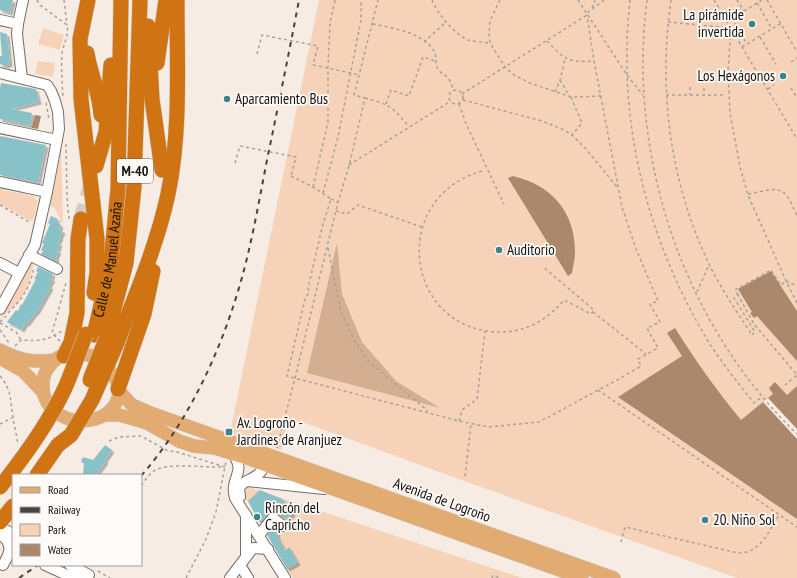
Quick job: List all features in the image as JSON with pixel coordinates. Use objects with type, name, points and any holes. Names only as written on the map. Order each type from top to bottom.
[{"type":"highway","points":[[96,166],[106,132],[116,0]]},
{"type":"highway","name":"Calle de Manuel Azaña","points":[[101,338],[111,262],[118,189],[121,0]]},
{"type":"highway","name":"Calle de Manuel Azaña","points":[[19,474],[32,458],[53,425],[101,338],[126,263],[134,187],[140,0]]},
{"type":"highway","points":[[146,0],[152,99],[162,170]]},
{"type":"highway","points":[[152,99],[154,96],[155,74],[166,0]]},
{"type":"highway","points":[[0,487],[47,422],[65,387],[101,338],[150,258],[168,194],[175,141],[177,0]]},
{"type":"highway","points":[[87,5],[85,40],[87,55],[101,110],[101,152]]},
{"type":"highway","points":[[38,474],[58,445],[71,435],[92,400],[101,338],[93,304],[97,273],[96,231],[81,99],[80,39],[87,5]]},
{"type":"highway","points":[[60,353],[71,342],[77,313],[78,239],[81,219]]},
{"type":"highway","points":[[119,390],[144,314],[154,268]]},
{"type":"highway","points":[[0,496],[12,482]]},
{"type":"highway","points":[[0,522],[12,507]]},
{"type":"main road","points":[[0,358],[23,371],[42,391],[53,412],[64,418],[75,421],[95,420],[105,415],[116,404],[119,390],[111,372],[102,362],[92,356],[60,353],[30,361],[9,355],[6,349]]},
{"type":"main road","points":[[42,391],[44,373],[60,353]]},
{"type":"main road","name":"Avenida de Logroño","points":[[119,390],[132,405],[259,452],[295,459],[612,574]]},
{"type":"main road","name":"Avenida de Logroño","points":[[105,415],[119,415],[147,423],[179,441],[194,446],[214,448],[230,455],[264,465],[582,578]]},
{"type":"street","points":[[22,78],[17,34],[23,0]]},
{"type":"street","points":[[0,20],[18,24]]},
{"type":"street","points":[[0,74],[47,85],[51,91],[58,112],[59,129],[39,230],[32,257],[19,273],[0,309]]},
{"type":"street","points":[[0,128],[57,140]]},
{"type":"street","points":[[0,182],[47,192]]},
{"type":"street","points":[[32,257],[57,269]]},
{"type":"street","points":[[0,263],[19,273]]},
{"type":"street","points":[[259,452],[263,458],[263,470],[239,488],[239,492],[258,532],[285,578]]},
{"type":"street","points":[[230,455],[238,461],[239,467],[233,490],[235,498],[258,532]]},
{"type":"street","name":"Avenida de Logroño","points":[[247,481],[331,489]]},
{"type":"street","points":[[246,515],[243,561],[248,578]]},
{"type":"street","points":[[258,532],[272,518],[283,526]]},
{"type":"street","points":[[0,527],[12,533]]},
{"type":"street","points":[[0,534],[4,537],[9,546],[9,553],[1,566]]},
{"type":"street","points":[[230,578],[254,548],[268,550]]},
{"type":"street","points":[[1,566],[12,561]]},
{"type":"street","points":[[48,566],[68,573],[94,575]]},
{"type":"path","points":[[64,0],[67,25]]},
{"type":"path","points":[[313,187],[328,122],[330,23],[335,0]]},
{"type":"path","points":[[323,193],[338,137],[361,20],[361,0]]},
{"type":"path","points":[[378,0],[354,95],[386,104],[396,111],[409,128]]},
{"type":"path","points":[[432,0],[435,9],[461,37],[490,43]]},
{"type":"path","points":[[500,0],[490,20],[489,33],[490,43],[505,67],[514,75],[523,80],[555,92],[570,96],[601,96]]},
{"type":"path","points":[[578,0],[627,75],[644,96]]},
{"type":"path","points":[[462,94],[587,15],[594,0]]},
{"type":"path","points":[[591,9],[604,0]]},
{"type":"path","points":[[630,0],[627,44],[627,75],[630,120],[637,164],[648,208],[662,250],[680,291],[695,317],[726,368],[754,403],[762,396]]},
{"type":"path","points":[[647,0],[643,56],[644,96],[648,137],[656,177],[671,230],[680,256],[696,293],[737,364],[765,400],[797,434]]},
{"type":"path","points":[[671,0],[665,63],[666,95],[671,146],[680,187],[693,226],[709,265],[729,301],[752,335],[755,332],[734,298],[738,295]]},
{"type":"path","points":[[714,0],[797,139]]},
{"type":"path","points":[[737,0],[744,11]]},
{"type":"path","points":[[727,21],[762,0]]},
{"type":"path","points":[[767,0],[797,52]]},
{"type":"path","points":[[757,3],[772,29]]},
{"type":"path","points":[[331,199],[287,376],[430,412],[459,421],[488,427],[539,422],[641,366],[638,359],[658,348],[647,328],[660,322],[650,304],[658,301],[636,249],[622,207],[594,61],[587,15]]},
{"type":"path","points":[[732,18],[747,44]]},
{"type":"path","points":[[424,42],[446,22]]},
{"type":"path","points":[[668,22],[731,28]]},
{"type":"path","points":[[373,24],[413,34],[424,42],[434,52],[437,68],[447,77],[454,91]]},
{"type":"path","points":[[742,47],[781,24]]},
{"type":"path","points":[[731,28],[728,70],[730,113],[740,167],[748,194],[797,303]]},
{"type":"path","points":[[257,54],[262,35],[318,46],[313,65],[360,74]]},
{"type":"path","points":[[760,37],[776,64]]},
{"type":"path","points":[[547,40],[565,59],[579,62],[594,61]]},
{"type":"path","points":[[386,104],[390,90],[409,96],[423,57],[436,61]]},
{"type":"path","points":[[791,62],[797,58]]},
{"type":"path","points":[[555,92],[560,80],[565,59]]},
{"type":"path","points":[[560,80],[570,96],[582,123],[572,135]]},
{"type":"path","points":[[768,89],[774,85]]},
{"type":"path","points":[[690,87],[690,95]]},
{"type":"path","points":[[704,88],[704,95]]},
{"type":"path","points":[[791,88],[797,98]]},
{"type":"path","points":[[454,91],[459,91],[462,94],[463,100]]},
{"type":"path","points":[[454,91],[450,95],[451,101],[454,104],[459,104]]},
{"type":"path","points":[[666,95],[723,95]]},
{"type":"path","points":[[44,97],[50,123]]},
{"type":"path","points":[[276,450],[365,98]]},
{"type":"path","points":[[463,100],[542,121],[562,129],[572,135],[586,149],[618,188]]},
{"type":"path","points":[[459,104],[463,100]]},
{"type":"path","points":[[349,166],[451,101]]},
{"type":"path","points":[[459,104],[467,126],[504,204]]},
{"type":"path","points":[[235,163],[240,146],[296,157],[291,176],[338,202]]},
{"type":"path","points":[[482,171],[460,180],[445,190],[429,210],[420,236],[419,256],[422,275],[430,293],[442,308],[458,320],[485,331],[505,332],[529,327],[550,315],[564,300],[591,314],[593,312]]},
{"type":"path","points":[[748,194],[774,190],[785,192],[797,216]]},
{"type":"path","points":[[0,205],[33,224]]},
{"type":"path","points":[[336,211],[347,214],[358,205],[422,227]]},
{"type":"path","points":[[327,246],[342,312],[353,338],[368,361],[430,412]]},
{"type":"path","points":[[21,340],[16,332],[0,322],[25,293],[32,278],[32,257]]},
{"type":"path","points":[[696,293],[709,265]]},
{"type":"path","points":[[542,266],[594,310],[593,312],[646,354]]},
{"type":"path","points":[[785,385],[797,375],[754,324],[735,290],[772,270],[781,285],[786,281]]},
{"type":"path","points":[[786,281],[797,286]]},
{"type":"path","points":[[60,353],[55,336],[52,333],[66,282]]},
{"type":"path","points":[[0,330],[6,349],[21,340],[40,341],[55,336],[63,330]]},
{"type":"path","points":[[459,421],[462,410],[477,399],[485,331]]},
{"type":"path","points":[[0,376],[6,382],[10,391],[13,418],[19,448]]},
{"type":"path","points":[[598,390],[797,527]]},
{"type":"path","points":[[0,424],[13,418]]},
{"type":"path","points":[[465,476],[471,424]]},
{"type":"path","points":[[109,441],[119,436],[141,436],[168,451],[177,452],[225,467]]},
{"type":"path","points":[[186,578],[206,539],[216,512],[225,467],[230,455]]},
{"type":"path","points":[[142,484],[154,470],[163,467],[225,467]]},
{"type":"path","points":[[621,542],[626,527],[738,553],[746,553],[757,548],[779,515]]},
{"type":"path","points":[[94,575],[110,578]]},
{"type":"path","points":[[492,578],[493,575],[500,578]]},
{"type":"green space","points":[[319,0],[797,0],[797,578],[737,578],[305,423],[288,424],[281,450],[230,433]]},
{"type":"green space","points":[[43,28],[64,35],[60,50],[38,44]]},
{"type":"green space","points":[[38,61],[55,63],[53,77],[35,74]]},
{"type":"green space","points":[[61,146],[63,225],[54,207],[50,206]]},
{"type":"green space","points":[[0,189],[33,196],[38,201],[33,220],[31,221],[0,204]]},
{"type":"green space","points":[[31,261],[34,262],[28,287],[19,301],[0,319]]},
{"type":"green space","points":[[246,486],[522,578],[293,578],[242,492]]},
{"type":"shaded area","points":[[337,243],[342,294],[362,342],[396,381],[440,408],[307,373]]},
{"type":"water","points":[[35,115],[41,116],[38,129],[32,128]]},
{"type":"water","points":[[513,176],[527,180],[539,186],[558,202],[565,212],[571,224],[575,252],[572,273],[568,276],[508,178]]},
{"type":"water","points":[[771,271],[797,311],[797,361],[757,316],[754,318],[738,289]]},
{"type":"water","points":[[675,328],[706,375],[741,420],[773,394],[769,388],[775,382],[787,395],[797,386],[797,519],[618,397],[682,356],[667,333]]},
{"type":"pier","points":[[768,398],[797,429],[797,439],[763,402]]},
{"type":"building","points":[[0,0],[13,0],[10,13],[0,10]]},
{"type":"building","points":[[0,32],[7,34],[10,64],[6,66],[0,64],[0,56],[2,56]]},
{"type":"building","points":[[1,83],[36,89],[39,102],[11,109],[32,113],[30,126],[0,119]]},
{"type":"building","points":[[0,136],[46,145],[38,183],[0,175]]},
{"type":"building","points":[[51,216],[58,219],[57,221],[61,226],[59,229],[63,231],[58,243],[60,244],[57,251],[59,251],[56,261],[41,254],[44,244],[42,243],[50,224],[48,223]]},
{"type":"building","points":[[38,267],[53,274],[51,279],[53,279],[49,286],[51,287],[37,312],[27,324],[26,323],[22,330],[7,322],[16,310],[18,311],[21,304],[22,305],[36,279],[34,279],[38,272],[36,271]]},
{"type":"building","points":[[105,445],[112,450],[97,474],[83,474],[84,463],[81,462],[83,457],[93,460]]},
{"type":"building","points":[[260,490],[282,499],[295,510],[288,520],[277,513],[271,512],[260,523],[248,501]]},
{"type":"building","points":[[274,527],[285,551],[289,547],[298,563],[287,569],[267,535]]},
{"type":"tunnel","points":[[81,219],[91,184]]},
{"type":"railway","points":[[142,475],[174,432],[202,384],[224,333],[233,307],[252,236],[299,0]]},
{"type":"railway","points":[[19,578],[37,566]]},
{"type":"place","name":"La pirámide invertida","points":[[752,24]]},
{"type":"place","name":"Los Hexágonos","points":[[783,76]]},
{"type":"place","name":"Aparcamiento Bus","points":[[227,99]]},
{"type":"place","name":"Auditorio","points":[[499,250]]},
{"type":"place","name":"Av. Logroño - Jardines de Aranjuez","points":[[229,432]]},
{"type":"place","name":"Rincón del Capricho","points":[[257,517]]},
{"type":"place","name":"20. Niño Sol","points":[[705,520]]}]
